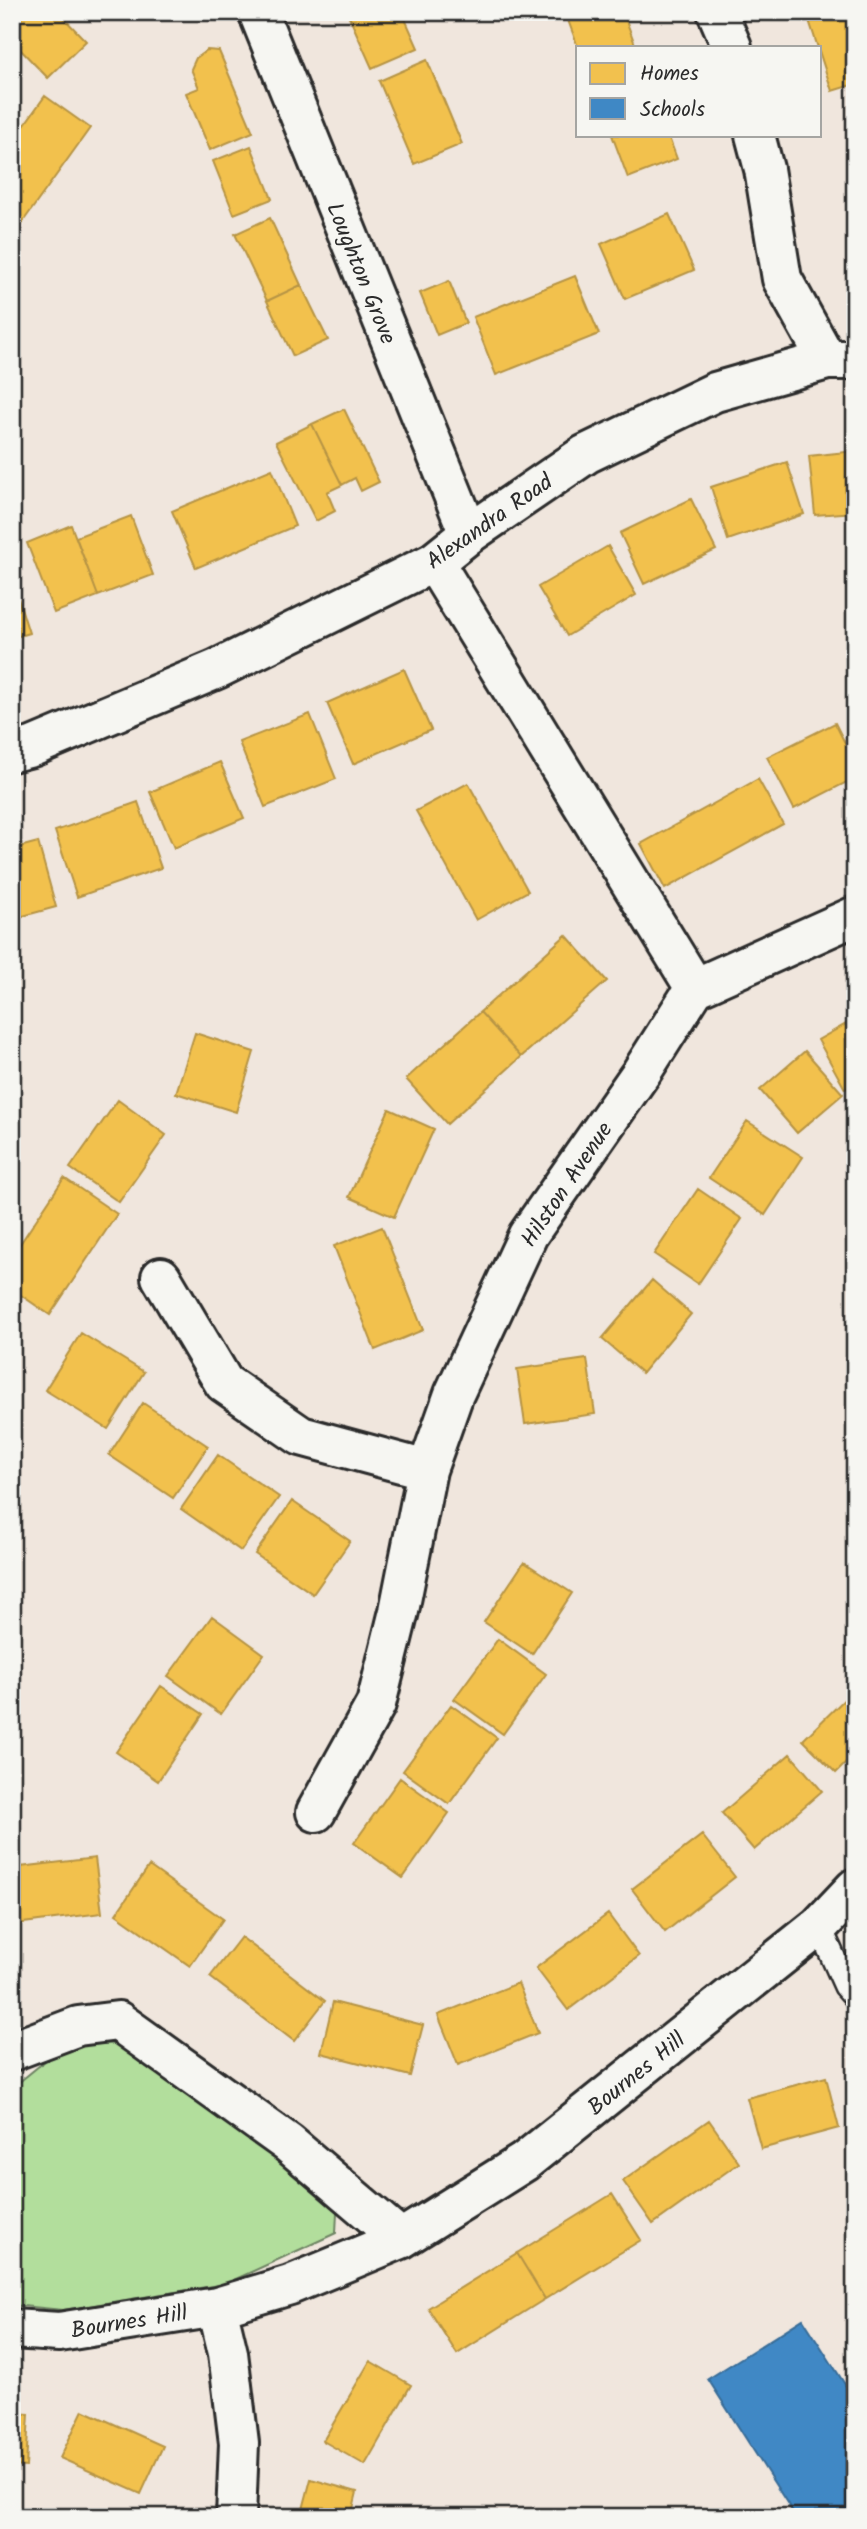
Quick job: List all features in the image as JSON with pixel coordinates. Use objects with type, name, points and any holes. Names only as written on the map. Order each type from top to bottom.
[{"type":"street","name":"Loughton Grove","points":[[258,12],[469,534]]},
{"type":"street","points":[[717,12],[732,46]]},
{"type":"street","points":[[755,136],[764,169],[782,279],[841,360]]},
{"type":"street","name":"Alexandra Road","points":[[12,752],[32,747],[218,669],[434,562],[469,534],[586,454],[715,392],[841,360]]},
{"type":"street","points":[[434,562],[695,988],[855,916]]},
{"type":"street","name":"Hilston Avenue","points":[[316,1812],[376,1704],[399,1611],[427,1470],[454,1394],[528,1235],[641,1073],[695,988]]},
{"type":"street","points":[[161,1278],[224,1382],[301,1436],[427,1470]]},
{"type":"street","name":"Bournes Hill","points":[[12,2329],[59,2332],[217,2307],[289,2285],[401,2239],[524,2162],[819,1926],[855,1888]]},
{"type":"street","points":[[12,2051],[78,2026],[118,2021],[288,2143],[401,2239]]},
{"type":"street","points":[[217,2307],[228,2353],[239,2444],[236,2517]]},
{"type":"lane","points":[[819,1926],[846,1986],[855,1996]]},
{"type":"green space","points":[[67,2043],[126,2044],[330,2190],[337,2212],[336,2233],[225,2284],[63,2310],[12,2305],[12,2088]]},
{"type":"building: Homes","points":[[12,12],[58,12],[86,41],[48,78],[12,41]]},
{"type":"building: Homes","points":[[347,12],[402,12],[418,48],[372,68]]},
{"type":"building: Homes","points":[[565,12],[623,12],[636,46],[578,46]]},
{"type":"building: Homes","points":[[821,12],[855,12],[855,84],[832,91],[822,60],[822,46],[817,46],[808,17]]},
{"type":"building: Homes","points":[[207,50],[219,51],[253,132],[210,150],[186,93],[199,88],[191,69],[196,58]]},
{"type":"building: Homes","points":[[427,60],[462,144],[414,164],[379,81]]},
{"type":"building: Homes","points":[[45,96],[90,128],[12,237],[12,142]]},
{"type":"building: Homes","points":[[612,136],[668,136],[677,159],[628,178]]},
{"type":"building: Homes","points":[[251,146],[272,199],[234,214],[213,161]]},
{"type":"building: Homes","points":[[669,214],[694,270],[625,299],[601,244]]},
{"type":"building: Homes","points":[[270,218],[301,285],[267,301],[235,234]]},
{"type":"building: Homes","points":[[575,276],[599,334],[496,375],[473,317]]},
{"type":"building: Homes","points":[[449,281],[466,323],[437,335],[420,293]]},
{"type":"building: Homes","points":[[301,285],[328,340],[293,356],[267,301]]},
{"type":"building: Homes","points":[[344,409],[379,482],[361,491],[355,478],[342,485],[312,424]]},
{"type":"building: Homes","points":[[312,424],[342,485],[327,492],[335,511],[316,521],[276,442]]},
{"type":"building: Homes","points":[[855,451],[855,512],[815,515],[809,456]]},
{"type":"building: Homes","points":[[787,462],[804,514],[728,540],[711,487]]},
{"type":"building: Homes","points":[[272,469],[295,526],[196,568],[172,511]]},
{"type":"building: Homes","points":[[691,499],[716,550],[644,584],[620,533]]},
{"type":"building: Homes","points":[[131,516],[153,575],[98,596],[76,537]]},
{"type":"building: Homes","points":[[71,525],[98,596],[54,613],[27,543]]},
{"type":"building: Homes","points":[[608,546],[636,595],[567,636],[538,587]]},
{"type":"building: Homes","points":[[12,579],[29,633],[12,638]]},
{"type":"building: Homes","points":[[404,669],[431,730],[353,764],[327,703]]},
{"type":"building: Homes","points":[[310,714],[336,779],[265,807],[239,742]]},
{"type":"building: Homes","points":[[835,723],[855,763],[855,778],[794,809],[767,757]]},
{"type":"building: Homes","points":[[220,762],[244,818],[174,848],[150,792]]},
{"type":"building: Homes","points":[[758,779],[783,824],[665,889],[641,844]]},
{"type":"building: Homes","points":[[468,783],[528,891],[476,920],[416,811]]},
{"type":"building: Homes","points":[[138,802],[161,868],[77,897],[55,831]]},
{"type":"building: Homes","points":[[38,842],[56,907],[12,919],[12,849]]},
{"type":"building: Homes","points":[[566,935],[607,981],[521,1057],[480,1012]]},
{"type":"building: Homes","points":[[480,1012],[521,1057],[447,1124],[406,1079]]},
{"type":"building: Homes","points":[[855,1019],[855,1084],[845,1089],[818,1040]]},
{"type":"building: Homes","points":[[195,1033],[254,1052],[236,1112],[176,1093]]},
{"type":"building: Homes","points":[[805,1051],[843,1094],[797,1133],[760,1090]]},
{"type":"building: Homes","points":[[118,1100],[166,1135],[119,1202],[70,1168]]},
{"type":"building: Homes","points":[[389,1109],[434,1129],[394,1217],[349,1197]]},
{"type":"building: Homes","points":[[747,1121],[803,1157],[765,1215],[709,1178]]},
{"type":"building: Homes","points":[[64,1178],[117,1214],[50,1315],[12,1289],[12,1256]]},
{"type":"building: Homes","points":[[698,1189],[742,1219],[698,1284],[654,1254]]},
{"type":"building: Homes","points":[[382,1227],[423,1330],[375,1350],[334,1246]]},
{"type":"building: Homes","points":[[652,1280],[691,1314],[642,1373],[602,1339]]},
{"type":"building: Homes","points":[[81,1333],[144,1372],[108,1429],[45,1390]]},
{"type":"building: Homes","points":[[587,1359],[595,1414],[525,1424],[517,1369]]},
{"type":"building: Homes","points":[[143,1403],[208,1446],[173,1498],[109,1455]]},
{"type":"building: Homes","points":[[218,1455],[279,1497],[241,1551],[181,1509]]},
{"type":"building: Homes","points":[[292,1501],[350,1541],[313,1594],[255,1554]]},
{"type":"building: Homes","points":[[524,1562],[572,1593],[532,1654],[484,1622]]},
{"type":"building: Homes","points":[[212,1616],[264,1654],[221,1714],[168,1676]]},
{"type":"building: Homes","points":[[498,1639],[546,1674],[503,1734],[454,1699]]},
{"type":"building: Homes","points":[[161,1686],[203,1714],[158,1781],[116,1752]]},
{"type":"building: Homes","points":[[855,1689],[855,1754],[836,1773],[803,1740]]},
{"type":"building: Homes","points":[[451,1705],[497,1738],[449,1804],[403,1771]]},
{"type":"building: Homes","points":[[790,1754],[822,1791],[754,1850],[722,1813]]},
{"type":"building: Homes","points":[[400,1778],[449,1813],[403,1878],[354,1843]]},
{"type":"building: Homes","points":[[702,1835],[735,1877],[665,1932],[632,1889]]},
{"type":"building: Homes","points":[[95,1858],[102,1913],[15,1924],[12,1868]]},
{"type":"building: Homes","points":[[149,1866],[223,1919],[190,1966],[116,1914]]},
{"type":"building: Homes","points":[[608,1914],[639,1956],[568,2010],[536,1968]]},
{"type":"building: Homes","points":[[241,1937],[325,2001],[294,2041],[210,1977]]},
{"type":"building: Homes","points":[[518,1983],[538,2033],[458,2065],[438,2015]]},
{"type":"building: Homes","points":[[333,2002],[423,2025],[410,2076],[321,2053]]},
{"type":"building: Homes","points":[[826,2077],[839,2128],[761,2149],[747,2098]]},
{"type":"building: Homes","points":[[709,2120],[739,2163],[653,2224],[623,2181]]},
{"type":"building: Homes","points":[[612,2194],[641,2240],[545,2299],[517,2253]]},
{"type":"building: Homes","points":[[517,2253],[545,2299],[457,2354],[428,2308]]},
{"type":"building: Homes","points":[[370,2361],[411,2385],[365,2465],[323,2441]]},
{"type":"building: Homes","points":[[83,2410],[163,2446],[141,2494],[60,2458]]},
{"type":"building: Homes","points":[[12,2413],[29,2414],[26,2467],[12,2466]]},
{"type":"building: Homes","points":[[311,2479],[357,2492],[351,2517],[301,2517]]},
{"type":"building: Schools","points":[[803,2319],[855,2400],[855,2517],[796,2517],[708,2379]]}]
